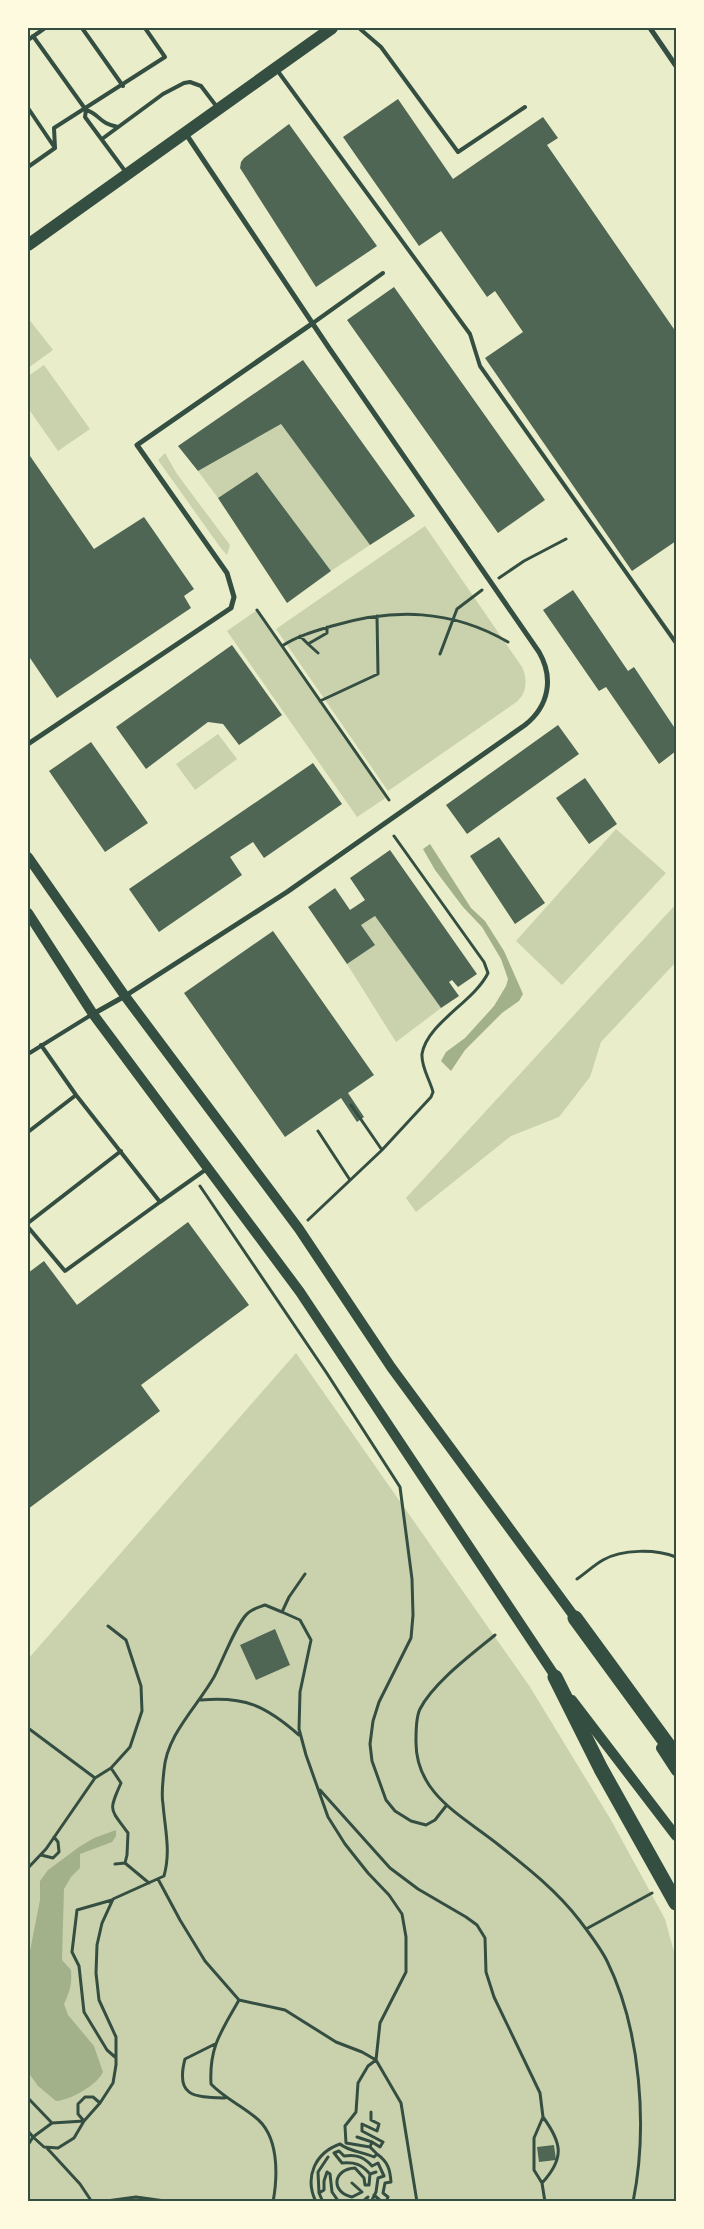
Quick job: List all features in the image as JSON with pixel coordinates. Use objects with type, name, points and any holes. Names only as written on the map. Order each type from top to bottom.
[{"type":"highway","points":[[575,1618],[676,1756]]},
{"type":"highway","points":[[555,1677],[601,1769],[668,1885],[676,1903]]},
{"type":"main road","points":[[28,245],[332,28]]},
{"type":"main road","points":[[28,857],[125,996],[299,1229],[390,1367],[575,1618],[676,1771]]},
{"type":"main road","points":[[28,913],[93,1014],[300,1292],[555,1677],[676,1836]]},
{"type":"street","points":[[650,28],[676,66]]},
{"type":"street","points":[[93,1014],[125,996],[287,892],[525,725],[537,714],[547,694],[547,672],[539,652],[185,133]]},
{"type":"street","points":[[28,744],[231,608],[234,596],[227,573],[136,445],[313,323]]},
{"type":"lane","points":[[28,40],[45,28]]},
{"type":"lane","points":[[82,28],[123,86]]},
{"type":"lane","points":[[55,148],[54,128],[86,110],[166,57],[145,28]]},
{"type":"lane","points":[[360,28],[381,47],[458,152],[525,107]]},
{"type":"lane","points":[[33,36],[86,110],[93,112],[104,124],[118,127]]},
{"type":"lane","points":[[276,68],[470,334],[480,366],[676,643]]},
{"type":"lane","points":[[102,139],[163,94],[184,83],[190,82],[201,86],[218,109]]},
{"type":"lane","points":[[28,108],[55,148]]},
{"type":"lane","points":[[86,110],[85,117],[127,174]]},
{"type":"lane","points":[[28,167],[55,148]]},
{"type":"lane","points":[[313,323],[383,273]]},
{"type":"lane","points":[[28,1054],[93,1014]]},
{"type":"lane","points":[[41,1045],[76,1095],[160,1202]]},
{"type":"lane","points":[[28,1132],[76,1095]]},
{"type":"lane","points":[[28,1222],[121,1151]]},
{"type":"lane","points":[[28,1227],[64,1271],[208,1168]]},
{"type":"path","points":[[506,574],[524,561],[566,539]]},
{"type":"path","points":[[440,654],[459,607],[485,588]]},
{"type":"path","points":[[257,610],[389,800]]},
{"type":"path","points":[[320,701],[378,674],[377,616]]},
{"type":"path","points":[[282,646],[300,636],[327,627],[377,616],[453,619],[468,623],[508,642]]},
{"type":"path","points":[[308,644],[327,633],[327,627]]},
{"type":"path","points":[[300,636],[318,653]]},
{"type":"path","points":[[299,1229],[382,1150],[431,1097],[433,1092],[424,1069],[422,1055],[427,1040],[482,985],[488,973],[484,962],[394,836]]},
{"type":"path","points":[[351,1105],[382,1150]]},
{"type":"path","points":[[318,1131],[350,1180]]},
{"type":"path","points":[[195,1178],[326,1372],[400,1487],[412,1579],[413,1615],[411,1638],[379,1702],[373,1721],[370,1744],[372,1762],[386,1800],[395,1811],[411,1821],[426,1825],[435,1820],[446,1806]]},
{"type":"path","points":[[577,1579],[603,1560],[630,1552],[656,1553],[676,1557]]},
{"type":"path","points":[[282,1612],[289,1597],[305,1574]]},
{"type":"path","points":[[116,2057],[107,2050],[84,2012],[78,1966],[72,1952],[77,1910],[113,1899],[131,1889],[164,1876],[168,1861],[168,1838],[162,1803],[164,1768],[170,1747],[183,1722],[200,1700],[248,1613],[265,1605],[300,1620],[311,1640],[300,1692],[299,1729],[328,1817],[345,1844],[368,1873],[390,1895],[402,1914],[406,1937],[406,1972],[380,2023],[376,2060],[368,2066],[358,2083],[356,2112],[347,2122],[345,2136],[346,2143],[370,2147],[388,2164],[390,2182],[385,2183],[383,2193],[388,2197],[386,2202]]},
{"type":"path","points":[[28,1868],[40,1855],[95,1778],[111,1768],[130,1747],[142,1711],[141,1686],[126,1640],[108,1626]]},
{"type":"path","points":[[495,1635],[457,1666],[429,1695],[419,1710],[416,1748],[419,1764],[428,1785],[446,1806],[500,1845],[548,1887],[586,1929],[607,1961],[625,2010],[638,2071],[641,2128],[637,2185],[633,2202]]},
{"type":"path","points":[[200,1700],[224,1698],[264,1708],[281,1719],[300,1736]]},
{"type":"path","points":[[28,1728],[95,1778]]},
{"type":"path","points":[[111,1768],[121,1783],[113,1801],[113,1814],[128,1833],[125,1863]]},
{"type":"path","points":[[318,1789],[390,1868],[418,1889],[477,1925],[485,1938],[486,1972],[494,1997],[540,2092],[544,2117],[556,2134],[558,2160],[554,2170],[542,2183]]},
{"type":"path","points":[[40,1855],[53,1858],[59,1852],[58,1842],[54,1836]]},
{"type":"path","points":[[115,1864],[125,1863],[149,1883]]},
{"type":"path","points":[[158,1879],[205,1961],[239,2000],[285,2010],[336,2042],[362,2052],[376,2060],[401,2103],[418,2202]]},
{"type":"path","points":[[586,1929],[668,1885]]},
{"type":"path","points":[[46,2148],[58,2148],[74,2138],[84,2121],[100,2103],[113,2083],[116,2065],[116,2037],[99,2000],[96,1973],[97,1945],[102,1923],[113,1899]]},
{"type":"path","points":[[239,2000],[215,2044],[210,2063],[211,2084],[227,2099],[264,2124],[272,2142],[276,2170],[273,2202]]},
{"type":"path","points":[[215,2044],[185,2059],[181,2076],[185,2089],[195,2095],[227,2099]]},
{"type":"path","points":[[84,2121],[78,2114],[78,2104],[85,2097],[93,2097],[100,2103]]},
{"type":"path","points":[[28,2098],[52,2123]]},
{"type":"path","points":[[357,2137],[380,2147],[383,2142],[362,2131],[362,2124],[377,2131],[379,2124],[371,2120],[371,2112]]},
{"type":"path","points":[[544,2117],[534,2138],[534,2170],[542,2183],[545,2202]]},
{"type":"path","points":[[28,2144],[33,2137],[52,2123],[84,2121]]},
{"type":"path","points":[[28,2131],[80,2184],[92,2202]]},
{"type":"path","points":[[370,2147],[372,2142]]},
{"type":"path","points":[[316,2202],[311,2189],[313,2172],[315,2164],[324,2152],[340,2144],[346,2149],[360,2151],[374,2157],[377,2154]]},
{"type":"path","points":[[352,2183],[362,2192],[352,2198],[344,2196],[336,2186],[341,2172],[348,2168],[355,2168],[364,2178],[365,2185],[369,2186],[370,2174],[364,2166],[354,2162],[342,2162],[334,2153],[339,2151],[344,2156],[358,2156],[366,2159],[372,2166],[378,2163],[384,2176],[378,2178],[371,2201]]},
{"type":"path","points":[[323,2202],[319,2193],[318,2172],[328,2157]]},
{"type":"path","points":[[319,2193],[324,2190],[327,2172],[330,2174],[332,2192],[339,2202]]},
{"type":"path","points":[[370,2174],[376,2172]]},
{"type":"path","points":[[374,2195],[382,2202]]},
{"type":"path","points":[[98,2202],[136,2197],[172,2202]]},
{"type":"path","points":[[362,2202],[368,2197]]},
{"type":"shaded area","points":[[28,318],[53,350],[28,368]]},
{"type":"shaded area","points":[[44,365],[90,429],[58,451],[28,408],[28,376]]},
{"type":"shaded area","points":[[281,424],[370,545],[331,571],[257,472],[218,498],[198,471]]},
{"type":"shaded area","points":[[165,453],[177,474],[230,545],[227,555],[158,460]]},
{"type":"shaded area","points":[[425,526],[522,667],[526,682],[522,695],[515,703],[388,791],[276,629]]},
{"type":"shaded area","points":[[257,610],[387,797],[357,817],[227,631]]},
{"type":"shaded area","points":[[218,734],[237,759],[195,790],[176,764]]},
{"type":"shaded area","points":[[616,829],[666,873],[562,985],[516,941]]},
{"type":"shaded area","points":[[430,844],[471,908],[485,921],[504,951],[523,994],[519,1001],[502,1013],[465,1050],[451,1071],[441,1061],[446,1052],[465,1038],[494,1006],[508,979],[501,959],[482,927],[463,907],[435,870],[423,849]]},
{"type":"shaded area","points":[[676,904],[676,962],[601,1042],[590,1077],[559,1117],[511,1136],[416,1212],[406,1198]]},
{"type":"shaded area","points":[[375,916],[441,1008],[396,1042],[347,964],[374,945],[361,925]]},
{"type":"shaded area","points":[[296,1353],[530,1687],[611,1820],[665,1919],[676,1959],[676,2201],[28,2202],[28,1659]]},
{"type":"shaded area","points":[[116,1830],[116,1836],[112,1842],[80,1854],[80,1868],[71,1877],[64,1889],[62,1960],[71,1970],[71,1975],[70,1987],[64,2004],[68,2015],[94,2046],[103,2072],[95,2082],[83,2091],[69,2098],[56,2101],[38,2086],[28,2072],[28,1961],[40,1900],[40,1881],[48,1870],[79,1847],[94,1838]]},
{"type":"building","points":[[398,99],[453,179],[543,117],[558,138],[547,145],[676,332],[676,541],[632,571],[485,358],[523,332],[495,291],[487,297],[441,231],[419,246],[343,137]]},
{"type":"building","points":[[289,124],[377,246],[316,287],[240,168],[244,158]]},
{"type":"building","points":[[394,287],[545,500],[498,533],[347,320]]},
{"type":"building","points":[[303,360],[415,516],[370,545],[281,424],[198,471],[178,446]]},
{"type":"building","points":[[28,453],[94,549],[144,517],[194,589],[184,596],[191,608],[57,698],[28,655]]},
{"type":"building","points":[[257,472],[331,571],[287,603],[218,498]]},
{"type":"building","points":[[573,590],[628,671],[634,667],[676,730],[676,751],[659,764],[606,687],[599,691],[543,610]]},
{"type":"building","points":[[232,645],[282,715],[239,745],[223,724],[208,722],[146,769],[116,727]]},
{"type":"building","points":[[558,725],[579,754],[467,834],[446,805]]},
{"type":"building","points":[[91,742],[148,823],[105,852],[49,771]]},
{"type":"building","points":[[313,763],[342,804],[264,858],[253,842],[230,857],[242,875],[159,932],[129,889]]},
{"type":"building","points":[[585,778],[617,824],[589,844],[556,798]]},
{"type":"building","points":[[499,837],[545,903],[515,924],[470,856]]},
{"type":"building","points":[[390,850],[477,974],[458,987],[452,980],[449,982],[459,996],[441,1008],[375,916],[361,925],[375,945],[347,964],[308,907],[335,888],[350,910],[365,900],[350,878]]},
{"type":"building","points":[[273,931],[374,1075],[348,1093],[364,1117],[357,1122],[341,1098],[285,1137],[184,993]]},
{"type":"building","points":[[188,1222],[249,1305],[141,1385],[160,1411],[28,1509],[28,1273],[44,1261],[77,1305]]},
{"type":"building","points":[[275,1629],[290,1665],[256,1680],[240,1645]]},
{"type":"building","points":[[554,2145],[556,2160],[539,2162],[537,2147]]}]
